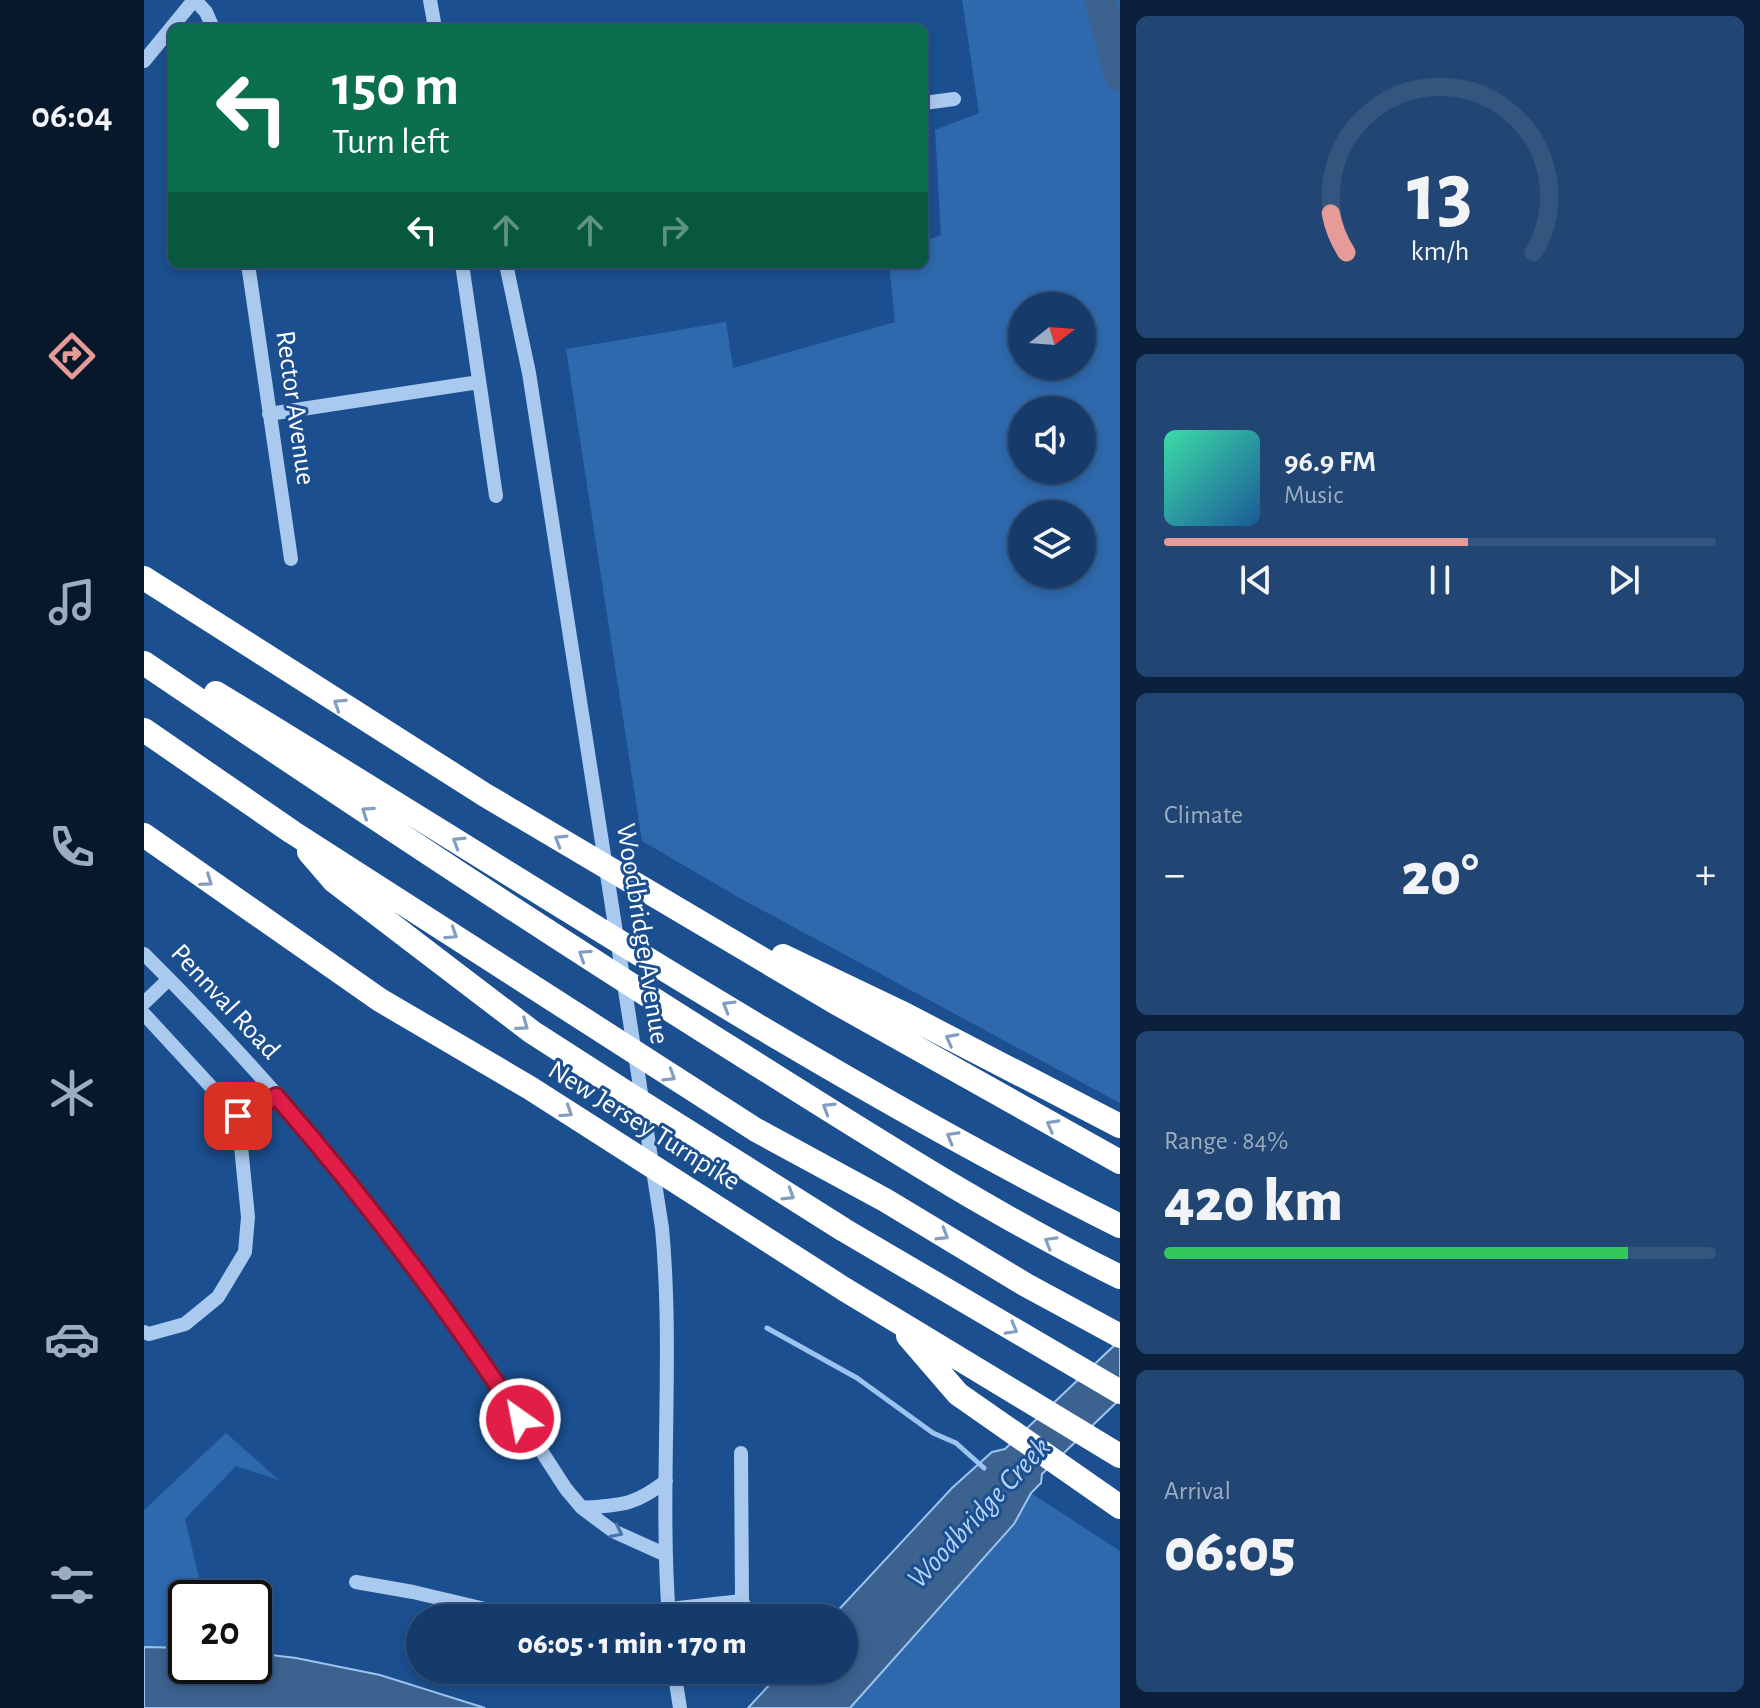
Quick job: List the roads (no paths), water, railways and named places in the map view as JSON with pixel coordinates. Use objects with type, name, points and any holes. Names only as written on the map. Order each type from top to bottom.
[{"type":"highway","points":[[144,578],[352,712],[650,893],[833,1001],[1120,1162]]},
{"type":"highway","points":[[144,651],[855,1081],[1009,1170],[1120,1226]]},
{"type":"highway","points":[[144,663],[616,976],[915,1162],[1057,1246],[1120,1277]]},
{"type":"highway","name":"New Jersey Turnpike","points":[[144,730],[292,832],[756,1130],[885,1200],[1026,1285],[1119,1335]]},
{"type":"highway","points":[[292,832],[334,881],[532,1032],[844,1230],[1120,1392]]},
{"type":"highway","name":"New Jersey Turnpike","points":[[144,835],[380,1000],[530,1088],[893,1319],[1120,1456]]},
{"type":"highway","points":[[650,893],[900,1012],[1120,1126]]},
{"type":"highway","points":[[893,1319],[958,1394],[1120,1507]]},
{"type":"street","points":[[175,24],[195,0],[211,24]]},
{"type":"street","points":[[430,0],[434,24]]},
{"type":"street","points":[[144,61],[168,32]]},
{"type":"street","points":[[928,102],[954,99]]},
{"type":"street","name":"Rector Avenue","points":[[249,268],[291,559]]},
{"type":"street","points":[[463,268],[496,496]]},
{"type":"street","name":"Woodbridge Avenue","points":[[507,268],[526,351],[663,1243],[667,1316],[664,1554],[668,1604]]},
{"type":"street","points":[[269,414],[479,382]]},
{"type":"street","name":"Pennval Road","points":[[144,954],[276,1096],[373,1212],[474,1350],[566,1489],[582,1508],[613,1531],[664,1554]]},
{"type":"street","points":[[144,1003],[169,979]]},
{"type":"street","points":[[144,1014],[238,1116],[248,1217],[245,1252],[218,1297],[185,1324],[149,1334],[144,1332]]},
{"type":"street","points":[[238,1116],[249,1116],[276,1096]]},
{"type":"street","points":[[741,1453],[743,1604]]},
{"type":"street","points":[[582,1508],[627,1505],[644,1498],[666,1481]]},
{"type":"street","points":[[356,1582],[464,1604]]},
{"type":"street","points":[[734,1604],[742,1601]]},
{"type":"street","points":[[676,1684],[680,1708]]},
{"type":"water","name":"Woodbridge Creek","points":[[1120,1340],[1120,1399],[1042,1474],[1041,1483],[1031,1493],[1014,1524],[850,1708],[748,1708],[770,1684],[858,1684],[858,1604],[844,1604],[952,1488],[992,1452],[1005,1449]]},
{"type":"water","points":[[144,1647],[168,1648],[168,1684],[272,1684],[272,1655],[380,1675],[485,1708],[144,1708]]},
{"type":"waterway","points":[[1100,0],[1120,75]]},
{"type":"waterway","name":"Woodbridge Creek","points":[[767,1328],[857,1378],[933,1433],[956,1443],[984,1468]]}]
